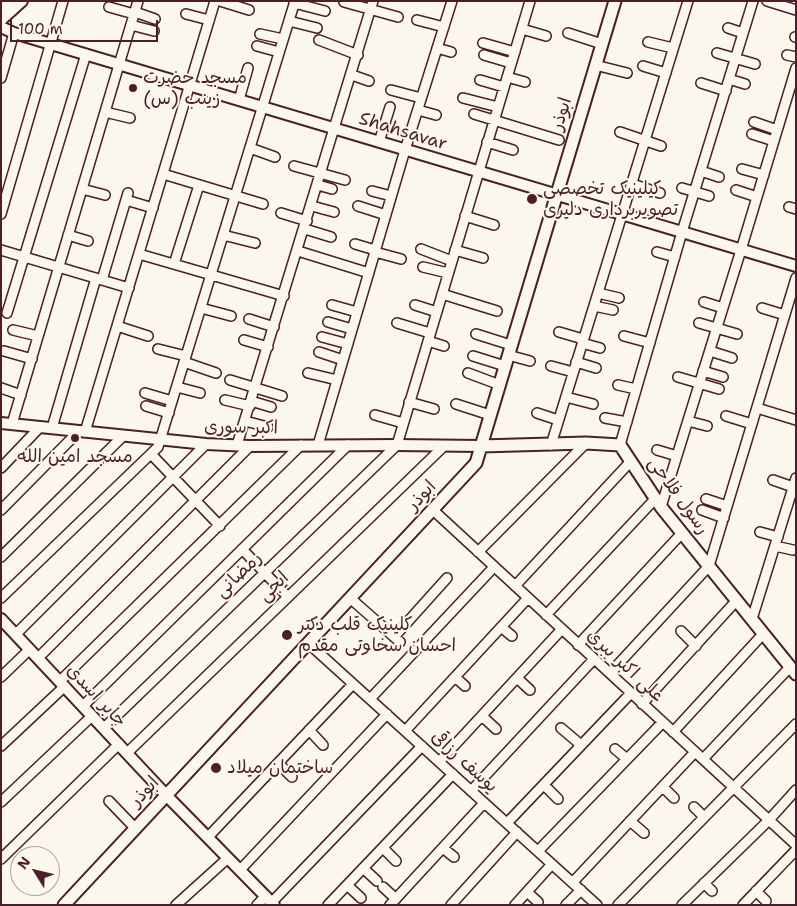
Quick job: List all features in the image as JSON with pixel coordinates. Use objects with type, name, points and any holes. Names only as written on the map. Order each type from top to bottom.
[{"type":"main road","name":"ابوذر","points":[[64,905],[476,463],[615,1]]},
{"type":"main road","points":[[481,446],[620,445]]},
{"type":"main road","name":"رسول فلاحی","points":[[620,445],[658,503],[793,670]]},
{"type":"street","points":[[1,8],[16,1]]},
{"type":"street","points":[[1,20],[22,1]]},
{"type":"street","points":[[1,214],[63,1]]},
{"type":"street","points":[[12,424],[138,1]]},
{"type":"street","points":[[1,510],[82,432],[117,326],[215,1]]},
{"type":"street","points":[[220,1],[248,10]]},
{"type":"street","points":[[238,445],[374,1]]},
{"type":"street","points":[[318,445],[405,150],[452,1]]},
{"type":"street","points":[[397,445],[530,1]]},
{"type":"street","points":[[551,445],[688,1]]},
{"type":"street","points":[[620,445],[682,232],[753,1]]},
{"type":"street","points":[[767,1],[796,10]]},
{"type":"street","points":[[1,598],[158,447],[294,2],[325,12]]},
{"type":"street","points":[[344,2],[398,17]]},
{"type":"street","points":[[109,7],[156,19]]},
{"type":"street","points":[[186,14],[209,20]]},
{"type":"street","points":[[417,20],[444,27]]},
{"type":"street","points":[[288,21],[317,28]]},
{"type":"street","points":[[131,24],[154,31]]},
{"type":"street","name":"Shahsavar","points":[[1,27],[50,44],[796,266]]},
{"type":"street","points":[[728,28],[743,33]]},
{"type":"street","points":[[522,29],[546,36]]},
{"type":"street","points":[[1,78],[14,33]]},
{"type":"street","points":[[568,33],[602,44]]},
{"type":"street","points":[[260,34],[283,39]]},
{"type":"street","points":[[319,40],[358,55]]},
{"type":"street","points":[[648,42],[673,48]]},
{"type":"street","points":[[484,43],[515,52]]},
{"type":"street","points":[[257,46],[279,52]]},
{"type":"street","points":[[437,48],[451,52]]},
{"type":"street","points":[[717,53],[755,64]]},
{"type":"street","points":[[7,313],[86,54]]},
{"type":"street","points":[[484,55],[511,63]]},
{"type":"street","points":[[595,65],[626,73]]},
{"type":"street","points":[[643,66],[666,73]]},
{"type":"street","points":[[239,100],[248,68]]},
{"type":"street","points":[[546,615],[658,503],[677,456],[796,68]]},
{"type":"street","points":[[352,75],[369,81]]},
{"type":"street","points":[[507,76],[525,82]]},
{"type":"street","points":[[729,79],[745,84]]},
{"type":"street","points":[[480,80],[504,87]]},
{"type":"street","points":[[701,83],[726,91]]},
{"type":"street","points":[[391,90],[422,98]]},
{"type":"street","points":[[463,98],[498,107]]},
{"type":"street","points":[[379,142],[390,107]]},
{"type":"street","points":[[418,110],[436,115]]},
{"type":"street","points":[[105,112],[130,118]]},
{"type":"street","points":[[474,114],[559,140]]},
{"type":"street","points":[[754,122],[777,130]]},
{"type":"street","points":[[620,132],[661,146]]},
{"type":"street","points":[[752,134],[774,141]]},
{"type":"street","points":[[487,142],[513,150]]},
{"type":"street","points":[[250,148],[275,157]]},
{"type":"street","points":[[294,166],[345,180]]},
{"type":"street","points":[[742,169],[764,175]]},
{"type":"street","points":[[701,172],[719,177]]},
{"type":"street","points":[[163,174],[263,204]]},
{"type":"street","points":[[632,184],[660,193]]},
{"type":"street","points":[[174,264],[199,185]]},
{"type":"street","points":[[318,185],[332,189]]},
{"type":"street","points":[[682,188],[709,196]]},
{"type":"street","points":[[82,189],[105,195]]},
{"type":"street","points":[[736,190],[757,197]]},
{"type":"street","points":[[372,191],[392,196]]},
{"type":"street","points":[[52,428],[127,196],[153,208]]},
{"type":"street","points":[[312,206],[334,212]]},
{"type":"street","points":[[358,206],[386,215]]},
{"type":"street","points":[[281,213],[331,237]]},
{"type":"street","points":[[465,216],[494,225]]},
{"type":"street","points":[[223,235],[255,243]]},
{"type":"street","points":[[68,236],[88,241]]},
{"type":"street","points":[[355,244],[401,259]]},
{"type":"street","points":[[421,249],[452,261]]},
{"type":"street","points":[[1,250],[128,288]]},
{"type":"street","points":[[298,250],[369,273]]},
{"type":"street","points":[[455,250],[483,258]]},
{"type":"street","points":[[657,252],[675,257]]},
{"type":"street","points":[[139,254],[284,296]]},
{"type":"street","points":[[423,267],[448,273]]},
{"type":"street","points":[[610,674],[709,566],[796,278]]},
{"type":"street","points":[[442,294],[497,311]]},
{"type":"street","points":[[598,294],[619,298]]},
{"type":"street","points":[[704,302],[723,308]]},
{"type":"street","points":[[332,305],[357,312]]},
{"type":"street","points":[[414,305],[436,312]]},
{"type":"street","points":[[594,306],[613,310]]},
{"type":"street","points":[[201,308],[231,316]]},
{"type":"street","points":[[762,308],[785,315]]},
{"type":"street","points":[[249,319],[274,327]]},
{"type":"street","points":[[328,322],[352,329]]},
{"type":"street","points":[[397,323],[444,346]]},
{"type":"street","points":[[699,323],[737,334]]},
{"type":"street","points":[[117,326],[148,336]]},
{"type":"street","points":[[13,330],[38,336]]},
{"type":"street","points":[[559,332],[600,348]]},
{"type":"street","points":[[476,334],[508,356]]},
{"type":"street","points":[[624,336],[650,343]]},
{"type":"street","points":[[322,337],[348,344]]},
{"type":"street","points":[[244,340],[268,346]]},
{"type":"street","points":[[158,349],[216,373]]},
{"type":"street","points":[[4,351],[32,359]]},
{"type":"street","points":[[710,351],[732,358]]},
{"type":"street","points":[[319,352],[343,360]]},
{"type":"street","points":[[473,356],[508,356],[530,361]]},
{"type":"street","points":[[576,362],[596,368]]},
{"type":"street","points":[[551,366],[573,372]]},
{"type":"street","points":[[703,371],[723,377]]},
{"type":"street","points":[[308,373],[337,380]]},
{"type":"street","points":[[468,373],[500,385]]},
{"type":"street","points":[[678,377],[719,390]]},
{"type":"street","points":[[230,380],[282,396]]},
{"type":"street","points":[[618,385],[636,389]]},
{"type":"street","points":[[177,387],[200,393]]},
{"type":"street","points":[[1,388],[21,395]]},
{"type":"street","points":[[145,393],[172,401]]},
{"type":"street","points":[[566,397],[593,404]]},
{"type":"street","points":[[224,400],[271,407]]},
{"type":"street","points":[[410,402],[434,408]]},
{"type":"street","points":[[456,404],[490,415]]},
{"type":"street","points":[[146,406],[169,412]]},
{"type":"street","points":[[757,408],[796,420]]},
{"type":"street","points":[[537,413],[558,420]]},
{"type":"street","points":[[375,415],[403,423]]},
{"type":"street","points":[[726,416],[752,424]]},
{"type":"street","points":[[605,418],[627,422]]},
{"type":"street","points":[[245,421],[268,428]]},
{"type":"street","points":[[688,421],[707,426]]},
{"type":"street","name":"اکبر سوری","points":[[1,422],[206,444],[250,446],[481,446]]},
{"type":"street","points":[[1,468],[40,427]]},
{"type":"street","points":[[1,557],[123,436]]},
{"type":"street","points":[[16,634],[206,444]]},
{"type":"street","points":[[478,552],[586,444]]},
{"type":"street","points":[[1,746],[301,445]]},
{"type":"street","points":[[83,706],[348,445]]},
{"type":"street","name":"رمضانی","points":[[104,728],[397,445]]},
{"type":"street","points":[[38,658],[250,446]]},
{"type":"street","name":"ایجی","points":[[127,753],[444,446]]},
{"type":"street","points":[[657,450],[677,456]]},
{"type":"street","points":[[151,454],[220,526]]},
{"type":"street","points":[[515,586],[631,461]]},
{"type":"street","points":[[752,619],[794,482],[773,480]]},
{"type":"street","points":[[706,499],[727,506]]},
{"type":"street","name":"علی اکبر ببری","points":[[433,510],[796,845]]},
{"type":"street","points":[[702,510],[724,518]]},
{"type":"street","points":[[760,532],[778,536]]},
{"type":"street","points":[[578,644],[682,533]]},
{"type":"street","points":[[775,546],[793,550]]},
{"type":"street","points":[[242,549],[288,596]]},
{"type":"street","points":[[370,699],[494,567]]},
{"type":"street","points":[[350,598],[397,640],[447,578]]},
{"type":"street","points":[[405,731],[528,598]]},
{"type":"street","points":[[642,704],[737,600]]},
{"type":"street","name":"جابر اسدی","points":[[1,619],[166,795],[271,901]]},
{"type":"street","points":[[502,627],[512,636]]},
{"type":"street","points":[[439,762],[562,629]]},
{"type":"street","points":[[681,631],[696,646]]},
{"type":"street","points":[[673,732],[763,634]]},
{"type":"street","name":"یوسف رزاقی","points":[[308,643],[597,905]]},
{"type":"street","points":[[1,677],[30,649]]},
{"type":"street","points":[[472,791],[594,659]]},
{"type":"street","points":[[703,759],[793,670]]},
{"type":"street","points":[[455,677],[465,686]]},
{"type":"street","points":[[517,678],[530,690]]},
{"type":"street","points":[[208,838],[353,684]]},
{"type":"street","points":[[507,823],[631,693]]},
{"type":"street","points":[[240,870],[386,714]]},
{"type":"street","points":[[1,802],[92,716]]},
{"type":"street","points":[[482,716],[496,729]]},
{"type":"street","points":[[538,851],[663,722]]},
{"type":"street","points":[[618,905],[681,848],[704,818],[796,724]]},
{"type":"street","points":[[562,728],[581,745]]},
{"type":"street","points":[[309,730],[323,745]]},
{"type":"street","points":[[1,859],[119,744]]},
{"type":"street","points":[[257,905],[271,901],[422,746]]},
{"type":"street","points":[[615,749],[627,759]]},
{"type":"street","points":[[573,882],[695,752]]},
{"type":"street","points":[[278,763],[292,777]]},
{"type":"street","points":[[328,905],[453,774]]},
{"type":"street","points":[[544,785],[558,799]]},
{"type":"street","points":[[663,787],[674,798]]},
{"type":"street","points":[[682,905],[769,820],[796,790]]},
{"type":"street","points":[[109,801],[136,828]]},
{"type":"street","points":[[363,868],[380,884],[393,902],[484,803]]},
{"type":"street","points":[[694,807],[704,818]]},
{"type":"street","points":[[630,821],[644,833]]},
{"type":"street","points":[[451,905],[517,832]]},
{"type":"street","points":[[383,848],[396,861]]},
{"type":"street","points":[[443,848],[454,857]]},
{"type":"street","points":[[743,905],[796,850]]},
{"type":"street","points":[[176,905],[228,858]]},
{"type":"street","points":[[516,905],[552,864]]},
{"type":"street","points":[[704,883],[712,891]]},
{"type":"street","points":[[347,885],[361,898]]},
{"type":"street","points":[[566,905],[581,890]]},
{"type":"street","points":[[756,891],[766,901]]},
{"type":"street","points":[[528,892],[538,902]]},
{"type":"place","name":"مسجد حضرت زینب (س)","points":[[133,88]]},
{"type":"place","name":"کیلینیک تخصصی تصویربرداری دلیری","points":[[532,199]]},
{"type":"place","name":"مسجد امین الله","points":[[75,438]]},
{"type":"place","name":"کلینیک قلب دکتر احسان سخاوتی مقدم","points":[[287,635]]},
{"type":"place","name":"ساختمان میلاد","points":[[216,768]]}]
